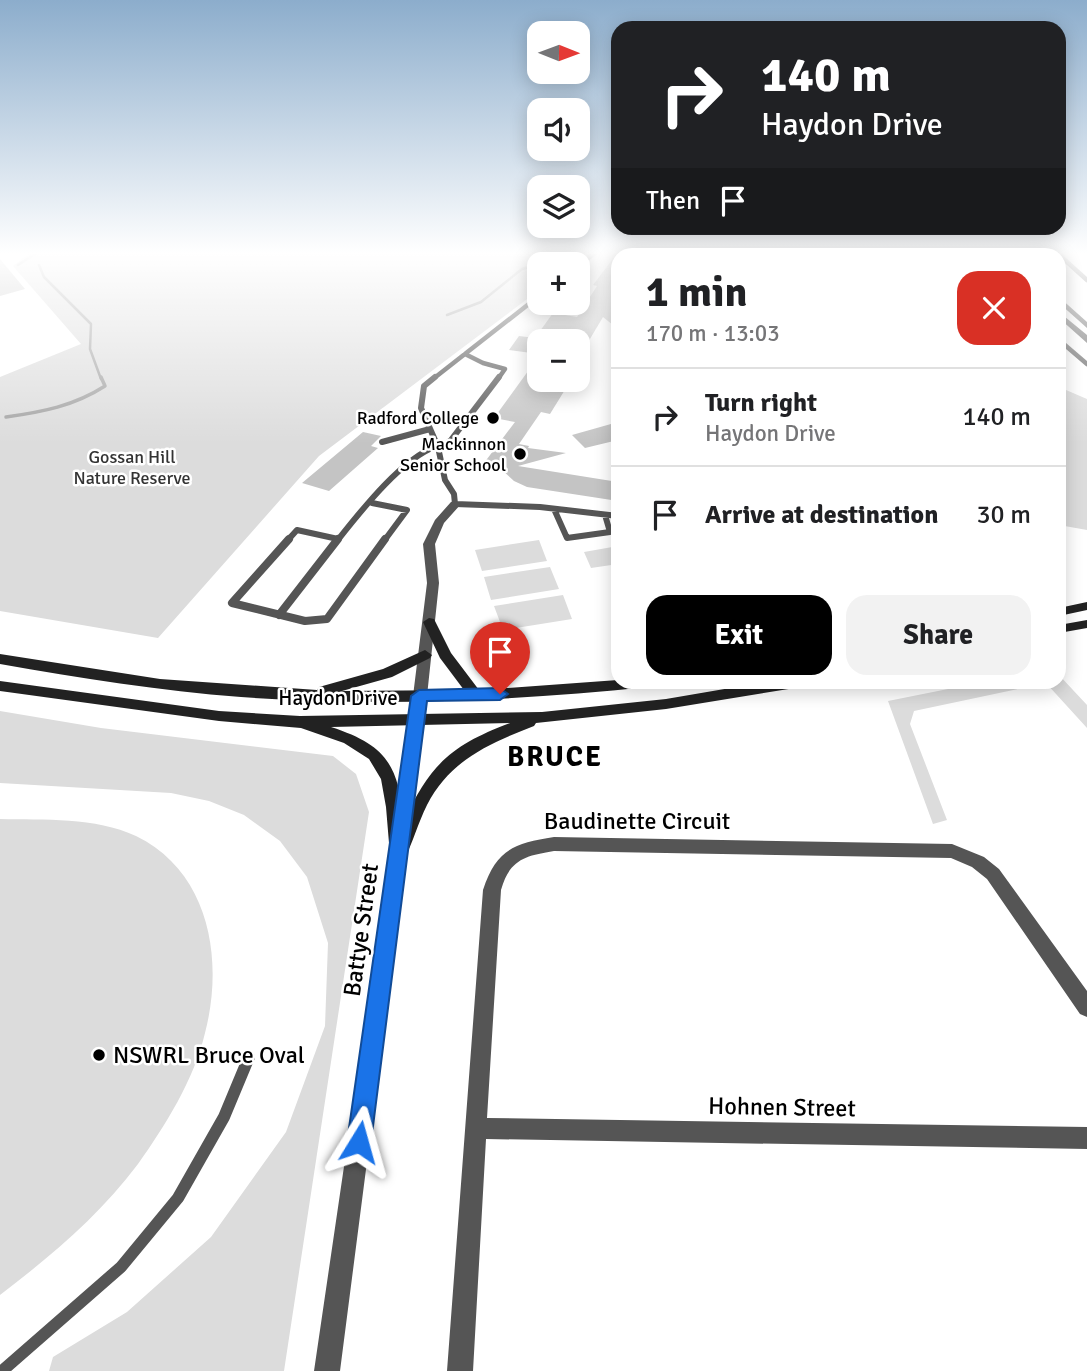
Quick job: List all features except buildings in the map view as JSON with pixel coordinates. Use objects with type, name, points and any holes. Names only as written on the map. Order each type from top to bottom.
[{"type":"main road","points":[[1066,610],[1087,606]]},
{"type":"main road","points":[[429,622],[445,656],[476,696]]},
{"type":"main road","points":[[1066,628],[1087,624]]},
{"type":"main road","points":[[306,696],[371,678],[425,655]]},
{"type":"main road","name":"Haydon Drive","points":[[0,659],[68,673],[306,696],[476,696],[611,685]]},
{"type":"main road","name":"Haydon Drive","points":[[0,686],[219,716],[300,722],[542,717],[666,704],[759,689]]},
{"type":"main road","points":[[398,855],[419,801],[439,771],[469,746],[542,717]]},
{"type":"main road","points":[[300,722],[364,746],[378,762],[391,781],[398,855]]},
{"type":"street","points":[[1066,320],[1087,340]]},
{"type":"street","name":"Battye Street","points":[[327,1371],[425,655],[433,583],[429,544],[439,522],[455,504]]},
{"type":"street","name":"Baudinette Circuit","points":[[460,1371],[492,890],[497,871],[522,848],[554,844],[952,851],[978,863],[993,874],[1087,1007]]},
{"type":"street","name":"Hohnen Street","points":[[476,1128],[1087,1138]]},
{"type":"lane","points":[[514,316],[424,386],[420,393],[419,403],[438,448],[445,480],[456,497],[455,504],[554,509],[611,515]]},
{"type":"lane","points":[[1066,346],[1087,364]]},
{"type":"lane","points":[[279,615],[359,513],[372,503],[414,454],[438,448],[451,440],[505,369],[483,363],[465,354]]},
{"type":"lane","points":[[382,442],[430,429]]},
{"type":"lane","points":[[338,539],[297,530],[232,603],[305,621],[327,618],[407,509],[372,503]]},
{"type":"lane","points":[[554,509],[567,538],[610,532],[606,515]]},
{"type":"lane","points":[[2,1371],[121,1268],[178,1198],[224,1117],[249,1057]]},
{"type":"green space","name":"Gossan Hill Nature Reserve","points":[[57,316],[505,316],[319,456],[158,638],[0,611],[0,377],[81,344]]},
{"type":"green space","points":[[1066,390],[1087,399],[1087,530],[1066,526]]},
{"type":"green space","points":[[539,540],[547,561],[482,571],[475,550]]},
{"type":"green space","points":[[611,547],[611,565],[591,568],[584,552]]},
{"type":"green space","points":[[550,567],[559,589],[491,600],[484,577]]},
{"type":"green space","points":[[563,595],[572,619],[503,630],[494,606]]},
{"type":"green space","points":[[1066,682],[1087,705],[1087,728],[1051,689],[1066,689]]},
{"type":"green space","points":[[948,689],[1018,689],[914,711],[910,724],[947,820],[933,824],[888,701]]},
{"type":"green space","points":[[0,711],[101,728],[333,756],[356,774],[369,812],[284,1371],[49,1371],[53,1357],[127,1312],[211,1237],[286,1132],[325,1026],[328,943],[307,877],[280,841],[244,815],[209,801],[171,793],[0,783]]},
{"type":"green space","name":"NSWRL Bruce Oval","points":[[0,819],[104,825],[136,836],[161,852],[181,872],[195,895],[211,948],[213,976],[211,1005],[194,1068],[178,1102],[138,1164],[91,1218],[0,1295]]},
{"type":"waterway","points":[[83,316],[91,324],[90,349],[101,379]]},
{"type":"waterway","points":[[6,417],[45,410],[82,399],[105,386],[101,377]]},
{"type":"place","name":"Radford College","points":[[493,418]]},
{"type":"place","name":"Mackinnon Senior School","points":[[520,454]]},
{"type":"place","name":"NSWRL Bruce Oval","points":[[99,1055]]},
{"type":"district","name":"BRUCE","points":[[555,756]]},
{"type":"route","points":[[359,1142],[419,696],[500,694]]}]
